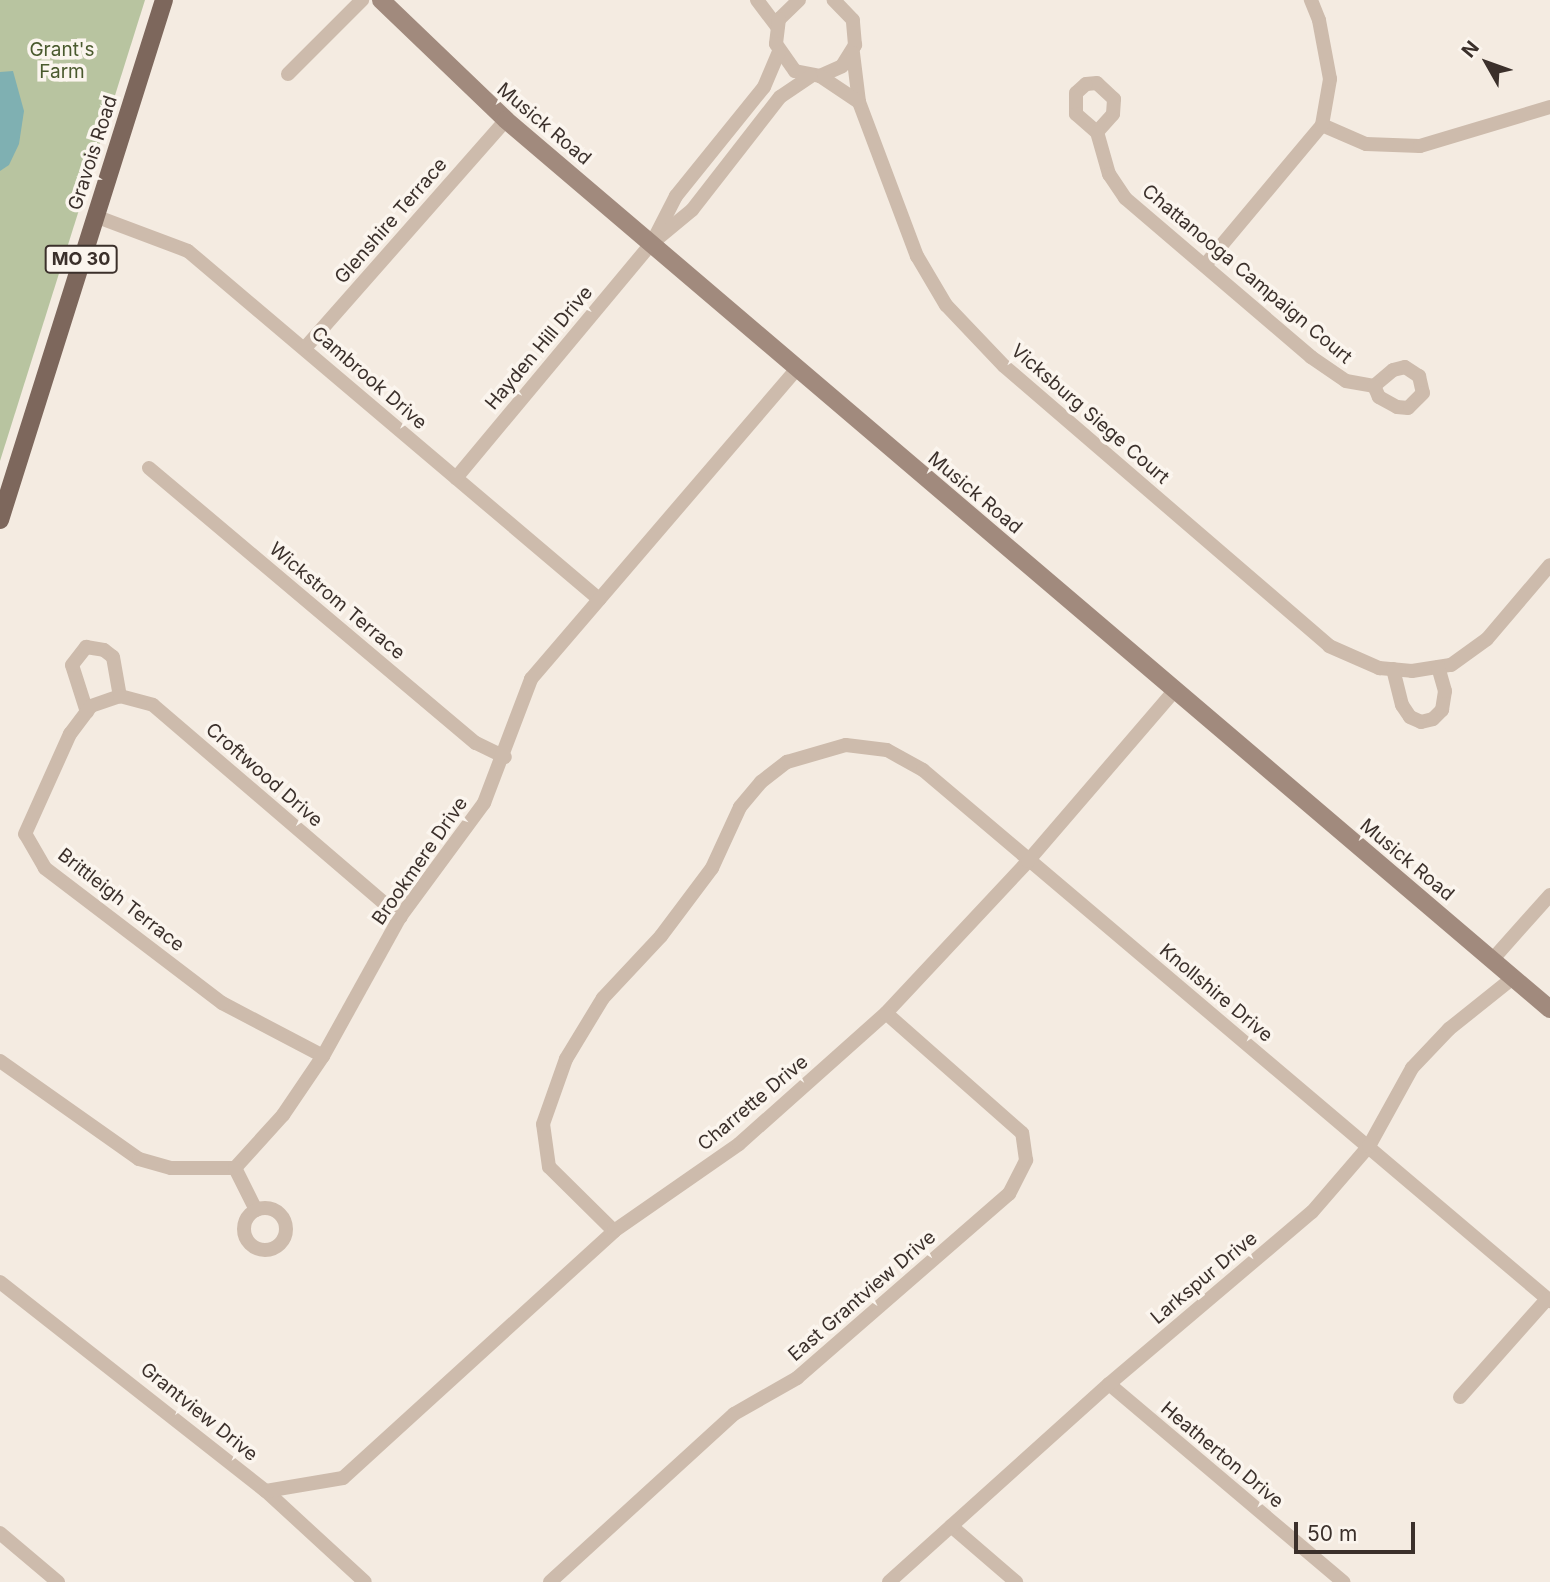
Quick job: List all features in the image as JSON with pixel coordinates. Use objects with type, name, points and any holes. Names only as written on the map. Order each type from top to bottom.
[{"type":"main road","name":"Gravois Road","points":[[0,520],[164,0]]},
{"type":"street","points":[[288,75],[362,0]]},
{"type":"street","name":"Musick Road","points":[[381,0],[506,120],[1550,1009]]},
{"type":"street","points":[[757,0],[777,27]]},
{"type":"street","points":[[652,243],[676,196],[764,87],[779,52],[777,27],[784,12],[799,0]]},
{"type":"street","points":[[834,0],[849,6]]},
{"type":"street","points":[[1205,265],[1322,125],[1330,79],[1319,20],[1311,0]]},
{"type":"street","name":"Vicksburg Siege Court","points":[[849,6],[856,28],[853,53],[859,102],[916,256],[946,305],[1004,366],[1329,646],[1355,660],[1393,669],[1451,665],[1487,639],[1550,565]]},
{"type":"street","points":[[779,52],[788,66],[815,76],[859,102]]},
{"type":"street","points":[[652,243],[692,210],[780,97],[815,76],[835,71],[853,53]]},
{"type":"street","points":[[1322,125],[1366,144],[1420,146],[1550,107]]},
{"type":"street","name":"Glenshire Terrace","points":[[305,348],[506,120]]},
{"type":"street","name":"Chattanooga Campaign Court","points":[[1097,132],[1109,174],[1125,198],[1311,357],[1346,381],[1374,386]]},
{"type":"street","name":"Cambrook Drive","points":[[95,216],[188,251],[599,599]]},
{"type":"street","name":"Hayden Hill Drive","points":[[456,478],[652,243]]},
{"type":"street","name":"Brookmere Drive","points":[[235,1168],[283,1115],[323,1056],[400,917],[484,803],[505,757],[520,698],[531,679],[797,369]]},
{"type":"street","name":"Wickstrom Terrace","points":[[149,468],[476,743],[505,757]]},
{"type":"street","points":[[86,647],[104,650],[113,657],[120,696],[89,709],[72,665],[86,647]]},
{"type":"street","points":[[1393,669],[1402,705],[1410,717],[1421,722],[1433,719],[1442,710],[1445,691],[1438,667]]},
{"type":"street","name":"Charrette Drive","points":[[266,1491],[342,1478],[614,1231],[739,1144],[886,1013],[1028,861],[1174,691]]},
{"type":"street","name":"Croftwood Drive","points":[[120,696],[153,705],[400,917]]},
{"type":"street","name":"Brittleigh Terrace","points":[[89,709],[70,734],[38,797],[25,834],[31,850],[45,868],[222,1003],[323,1056]]},
{"type":"street","name":"Knollshire Drive","points":[[614,1231],[549,1167],[543,1124],[566,1059],[603,998],[661,936],[712,868],[740,807],[761,782],[788,762],[846,745],[887,750],[923,770],[1548,1300],[1460,1397]]},
{"type":"street","points":[[1492,960],[1550,895]]},
{"type":"street","name":"Larkspur Drive","points":[[889,1582],[1109,1384],[1312,1212],[1368,1146],[1412,1068],[1449,1030],[1513,978]]},
{"type":"street","name":"East Grantview Drive","points":[[550,1582],[734,1413],[797,1378],[1009,1194],[1026,1160],[1022,1133],[886,1013]]},
{"type":"street","points":[[0,1061],[139,1159],[170,1168],[235,1168],[256,1210]]},
{"type":"street","name":"Grantview Drive","points":[[0,1282],[266,1491],[365,1582]]},
{"type":"street","name":"Heatherton Drive","points":[[1109,1384],[1343,1582]]},
{"type":"street","points":[[951,1526],[1016,1582]]},
{"type":"street","points":[[0,1534],[58,1582]]},
{"type":"green space","name":"Grant's Farm","points":[[0,0],[145,0],[0,461]]},
{"type":"water","points":[[13,71],[24,111],[19,144],[9,165],[0,171],[0,72]]}]
